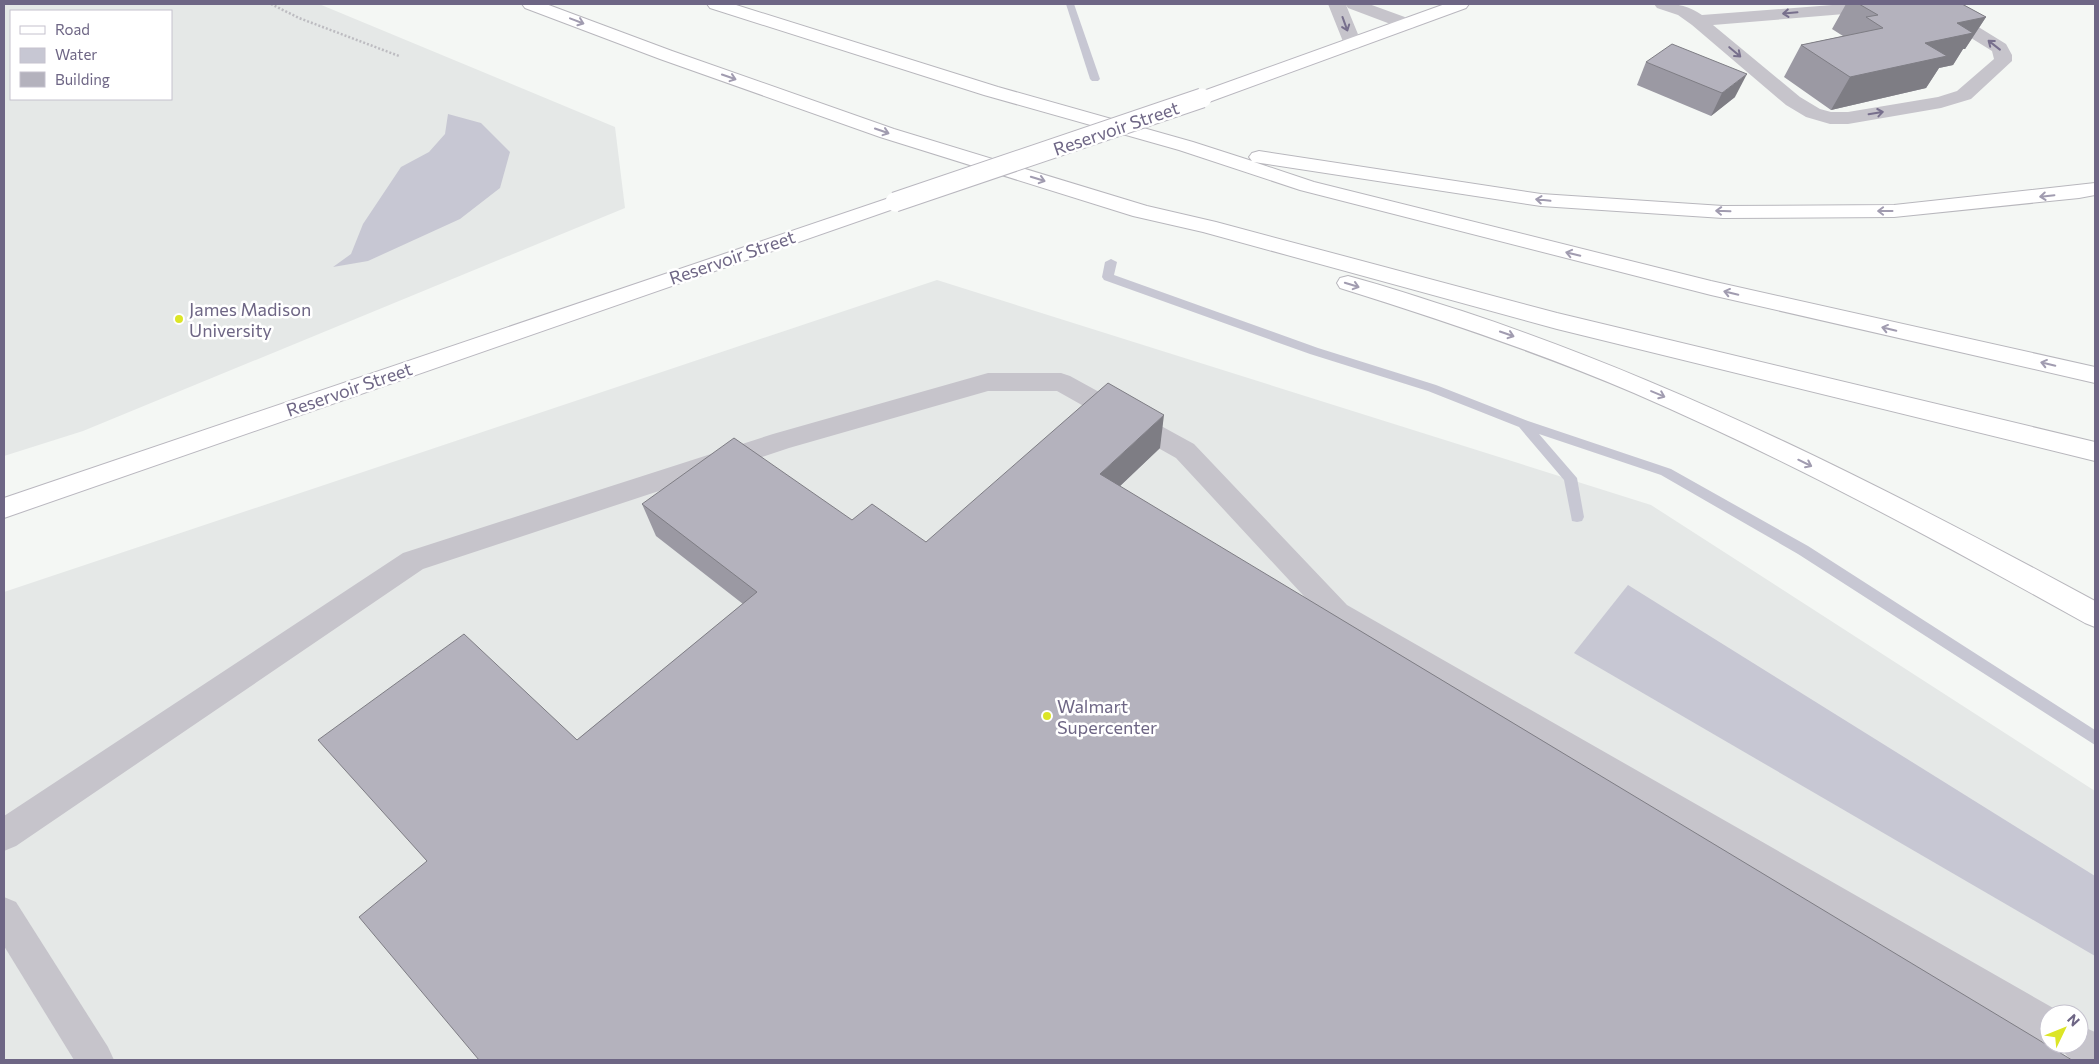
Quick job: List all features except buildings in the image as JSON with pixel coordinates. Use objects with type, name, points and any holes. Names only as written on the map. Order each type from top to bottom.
[{"type":"main road","points":[[531,4],[666,55],[887,132],[1141,211],[1265,258],[1500,332],[1630,382],[1684,405],[1835,478],[2095,615]]},
{"type":"main road","points":[[716,4],[1007,96],[1186,146],[1307,186],[1736,294],[2095,375]]},
{"type":"main road","name":"Reservoir Street","points":[[4,508],[790,237],[1202,98],[1460,4]]},
{"type":"main road","points":[[1186,146],[1541,200],[1723,212],[1894,211],[2095,189]]},
{"type":"main road","points":[[1141,211],[1208,227],[1557,321],[2095,452]]},
{"type":"street","points":[[1338,4],[1353,44]]},
{"type":"street","points":[[1354,4],[1407,24]]},
{"type":"street","points":[[1663,4],[1684,11],[1698,21],[1793,101],[1813,113],[1830,118],[1848,118],[1941,102],[1964,95],[2003,60],[2004,54],[2000,48],[1947,14],[1931,8]]},
{"type":"street","points":[[1698,21],[1900,4]]},
{"type":"street","points":[[4,835],[413,561],[782,441],[988,382],[1061,382],[1185,451],[1337,613],[2039,1020]]},
{"type":"street","points":[[4,914],[95,1060]]},
{"type":"path","points":[[271,4],[299,18],[399,56]]},
{"type":"shaded area","name":"James Madison University","points":[[4,4],[319,4],[615,127],[625,208],[83,431],[4,456]]},
{"type":"shaded area","points":[[937,280],[1651,505],[2095,791],[2095,1060],[4,1060],[4,592]]},
{"type":"water","points":[[448,114],[481,123],[510,152],[500,188],[460,219],[368,261],[333,267],[351,254],[363,224],[401,167],[429,152],[445,134]]},
{"type":"water","points":[[1628,585],[2095,876],[2095,956],[1574,653]]},
{"type":"waterway","points":[[1070,4],[1095,79]]},
{"type":"waterway","points":[[1111,262],[1108,277],[1196,310],[1314,351],[1432,388],[1524,424],[1666,472],[1803,550],[2095,738]]},
{"type":"waterway","points":[[1524,425],[1570,478],[1577,517]]},
{"type":"place","name":"James Madison University","points":[[179,319]]},
{"type":"place","name":"Walmart Supercenter","points":[[1047,716]]}]
